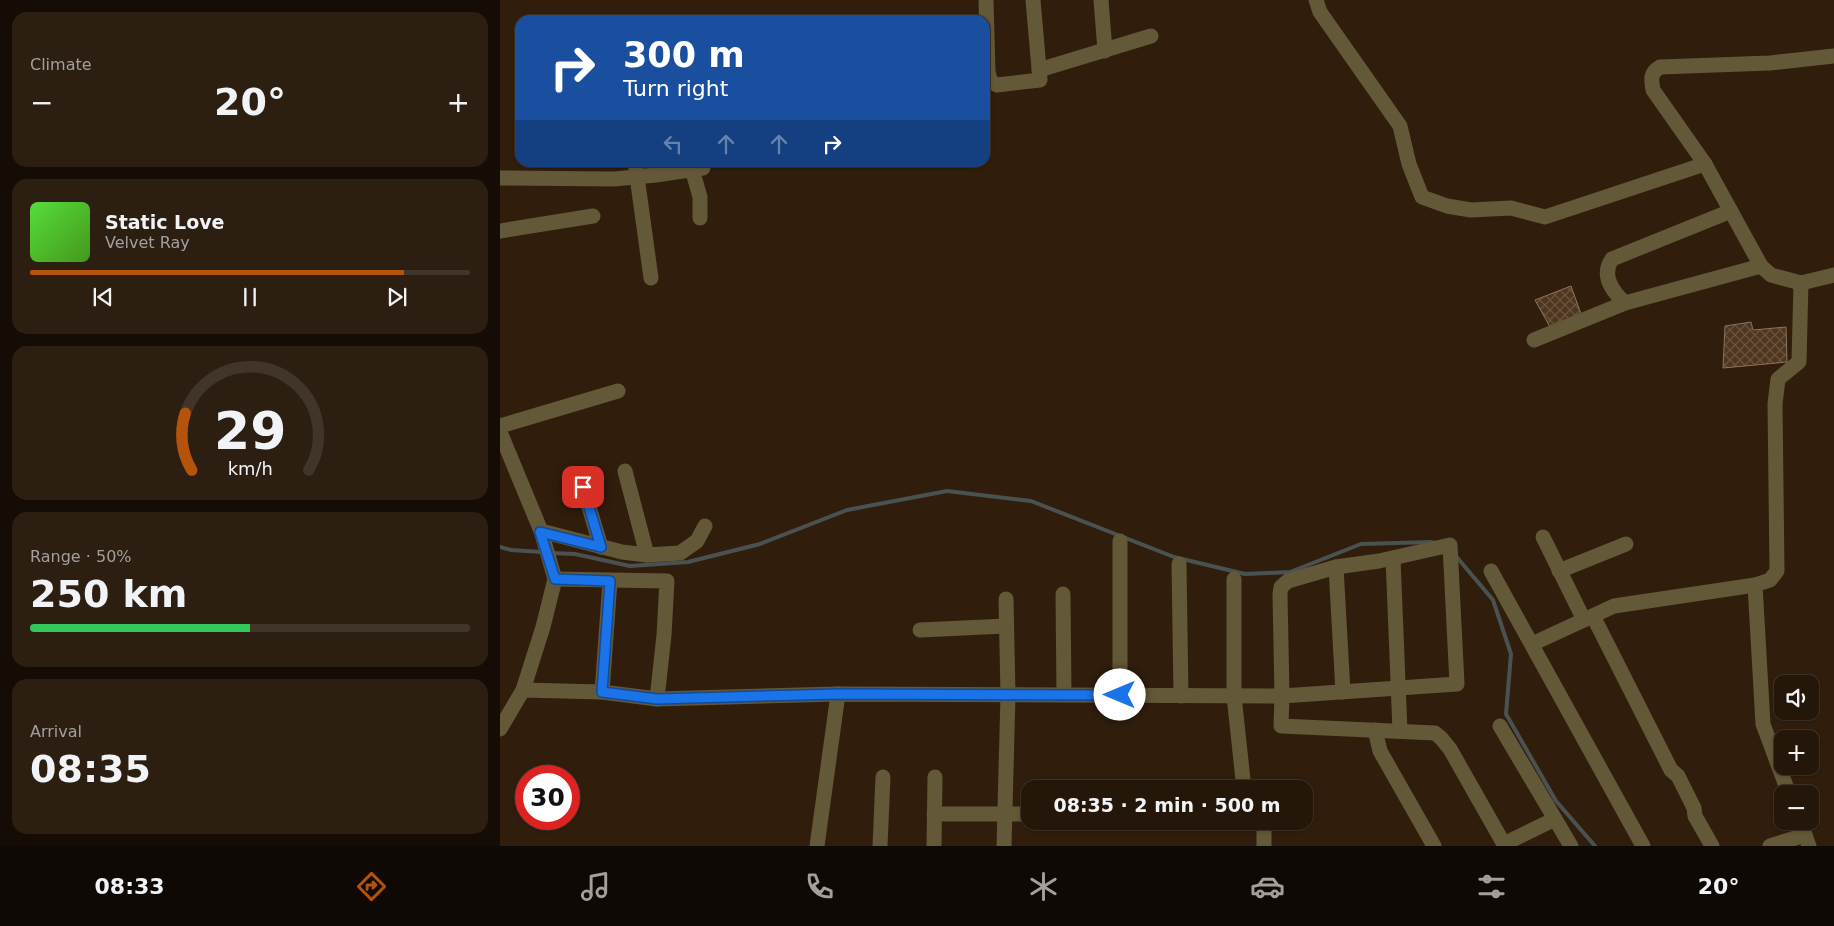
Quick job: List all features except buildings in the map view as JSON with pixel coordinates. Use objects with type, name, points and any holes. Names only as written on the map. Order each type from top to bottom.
[{"type":"street","points":[[986,0],[986,15]]},
{"type":"street","points":[[990,81],[997,85],[1040,80],[1033,0]]},
{"type":"street","points":[[1101,0],[1105,51]]},
{"type":"street","points":[[1316,0],[1320,12],[1400,126],[1409,164],[1422,197],[1447,206],[1472,210],[1511,208],[1545,217],[1705,164]]},
{"type":"street","points":[[1039,70],[1151,36]]},
{"type":"street","points":[[1834,60],[1834,56],[1770,63],[1660,67],[1654,71],[1651,77],[1653,90],[1705,164],[1760,266],[1772,275],[1801,284],[1834,275]]},
{"type":"street","points":[[500,178],[614,179],[636,170],[696,167],[700,197],[700,218]]},
{"type":"street","points":[[636,170],[651,278]]},
{"type":"street","points":[[1625,303],[1617,295],[1608,280],[1607,266],[1612,259],[1730,211]]},
{"type":"street","points":[[500,231],[593,216]]},
{"type":"street","points":[[1534,340],[1625,303],[1760,266]]},
{"type":"street","points":[[1532,644],[1614,606],[1755,585],[1770,580],[1778,571],[1775,404],[1778,379],[1799,362],[1801,284]]},
{"type":"street","points":[[500,426],[618,391]]},
{"type":"street","points":[[500,432],[540,532],[554,575],[542,627],[523,690],[500,729]]},
{"type":"street","points":[[625,470],[647,555]]},
{"type":"street","points":[[583,487],[601,547]]},
{"type":"street","points":[[540,532],[622,552],[647,555],[680,553],[697,541],[706,526]]},
{"type":"street","points":[[1543,537],[1559,571],[1588,618],[1671,770],[1678,776],[1694,808],[1695,816],[1712,846]]},
{"type":"street","points":[[1120,541],[1120,695]]},
{"type":"street","points":[[1559,571],[1626,544]]},
{"type":"street","points":[[523,690],[602,692],[657,699],[838,694],[1282,696],[1457,684],[1450,545],[1393,558],[1336,567],[1288,580],[1281,587],[1282,696],[1280,726],[1435,733],[1441,738],[1504,845],[1555,819]]},
{"type":"street","points":[[1393,558],[1400,732]]},
{"type":"street","points":[[1178,564],[1182,696]]},
{"type":"street","points":[[1336,567],[1343,692]]},
{"type":"street","points":[[1491,571],[1643,846]]},
{"type":"street","points":[[554,575],[610,581],[667,581],[664,635],[657,699]]},
{"type":"street","points":[[1234,579],[1234,696],[1243,780]]},
{"type":"street","points":[[602,692],[610,581]]},
{"type":"street","points":[[1755,585],[1763,724],[1786,785]]},
{"type":"street","points":[[1063,594],[1064,695]]},
{"type":"street","points":[[1004,846],[1008,695],[1006,599]]},
{"type":"street","points":[[920,630],[1006,626]]},
{"type":"street","points":[[817,846],[838,694]]},
{"type":"street","points":[[1500,726],[1571,846]]},
{"type":"street","points":[[1375,730],[1380,751],[1434,846]]},
{"type":"street","points":[[880,846],[883,777]]},
{"type":"street","points":[[934,846],[935,777]]},
{"type":"street","points":[[934,814],[1021,814]]},
{"type":"street","points":[[1264,830],[1264,846]]},
{"type":"street","points":[[1770,846],[1804,834]]},
{"type":"waterway","points":[[552,553],[575,554],[630,566],[688,562],[760,544],[847,510],[947,491],[1031,501],[1174,557],[1245,574],[1290,572],[1361,544],[1432,542]]},
{"type":"waterway","points":[[500,547],[511,550],[542,552]]},
{"type":"waterway","points":[[1455,555],[1493,600],[1511,654],[1506,714],[1556,801],[1595,846]]},
{"type":"route","points":[[583,487],[601,547],[540,532],[555,579],[610,581],[602,692],[657,699],[838,694],[1120,695]]}]
